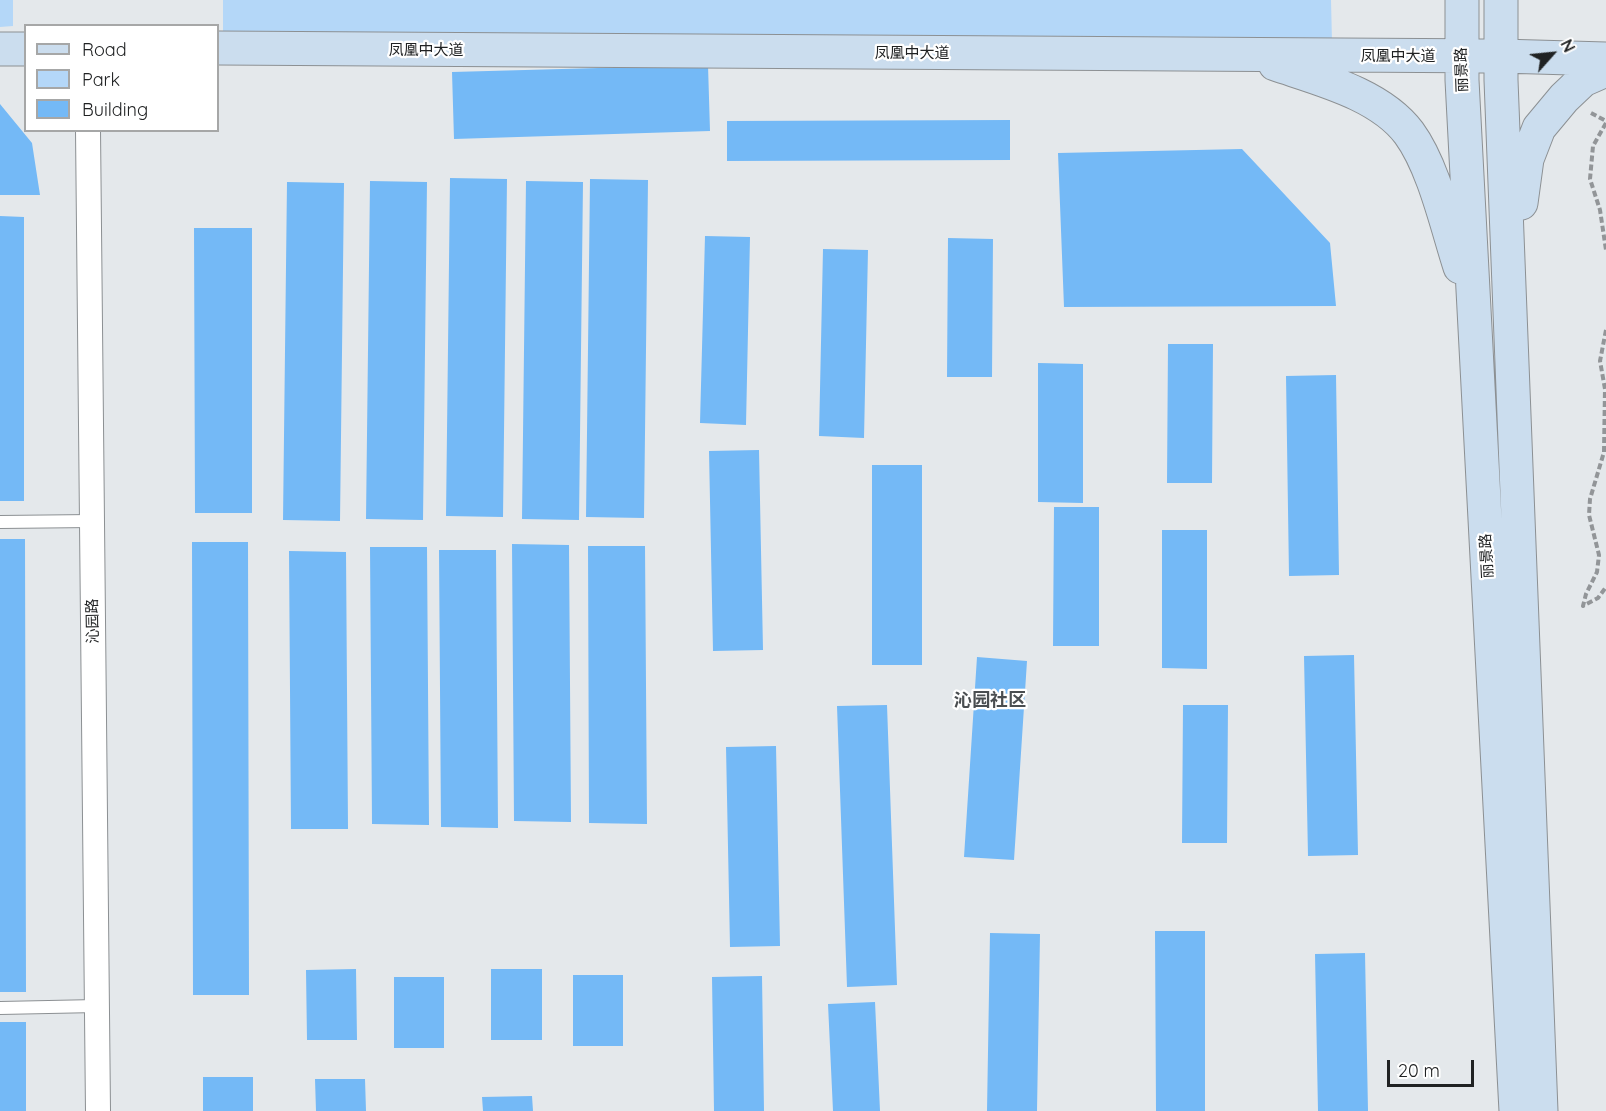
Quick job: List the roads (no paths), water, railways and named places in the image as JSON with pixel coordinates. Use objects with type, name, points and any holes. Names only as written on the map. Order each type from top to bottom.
[{"type":"street","name":"丽景路","points":[[1462,0],[1461,57],[1516,1111]]},
{"type":"street","points":[[1501,0],[1509,285],[1541,1111]]},
{"type":"street","points":[[0,49],[24,48]]},
{"type":"street","name":"凤凰中大道","points":[[219,48],[1501,56],[1606,59]]},
{"type":"street","points":[[1247,55],[1340,86],[1377,106],[1399,122],[1410,134],[1428,167],[1474,311]]},
{"type":"street","points":[[1509,285],[1527,159],[1539,128],[1564,98],[1583,80],[1606,70]]},
{"type":"street","name":"沁园路","points":[[88,132],[98,1111]]},
{"type":"lane","points":[[0,522],[92,521]]},
{"type":"lane","points":[[0,1008],[97,1006]]},
{"type":"district","name":"沁园社区","points":[[990,701]]}]
